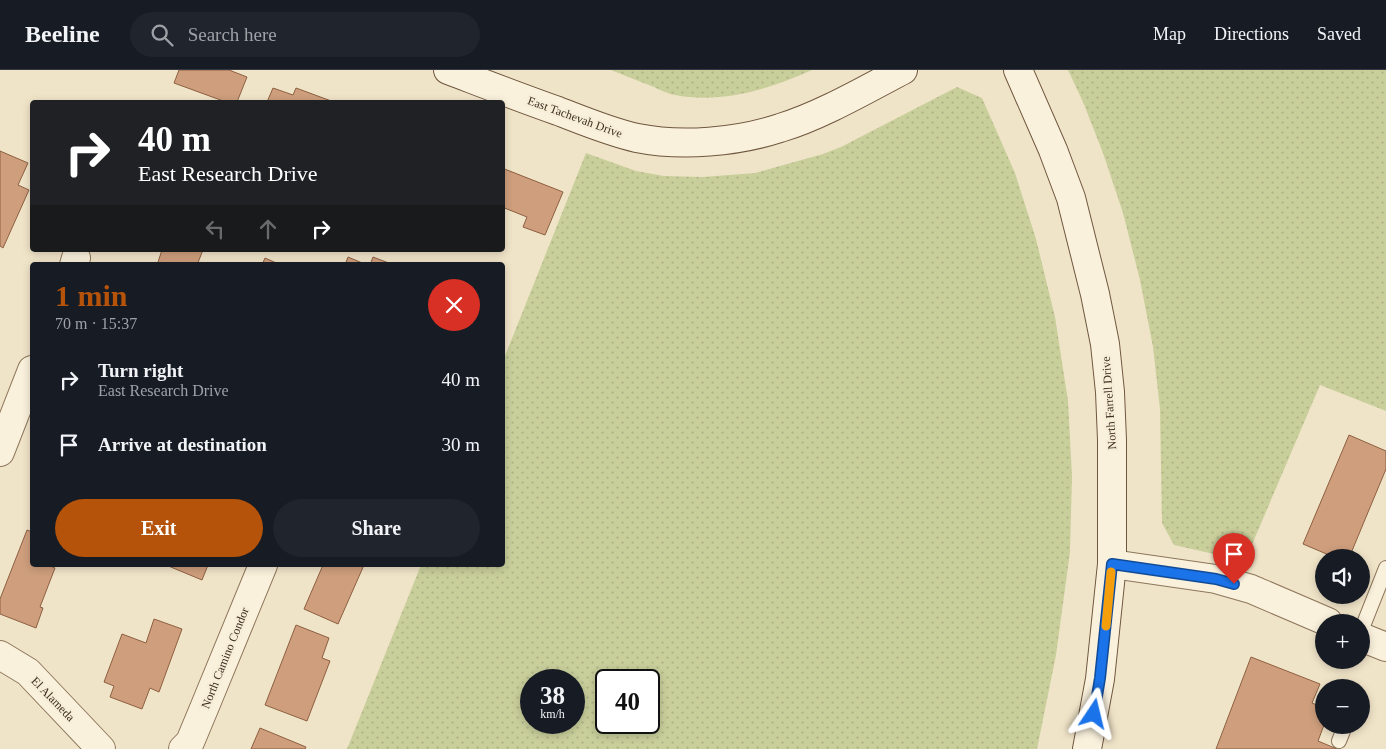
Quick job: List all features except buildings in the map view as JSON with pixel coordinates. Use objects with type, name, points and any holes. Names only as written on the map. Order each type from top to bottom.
[{"type":"street","name":"East Tachevah Drive","points":[[448,70],[600,127],[638,138],[672,142],[703,142],[744,138],[781,128],[823,111],[903,70]]},
{"type":"street","name":"North Farrell Drive","points":[[1018,70],[1053,150],[1071,198],[1084,245],[1103,336],[1110,392],[1112,564],[1100,678],[1087,749]]},
{"type":"street","points":[[0,452],[30,375]]},
{"type":"street","points":[[1112,564],[1216,579],[1251,589],[1315,616]]},
{"type":"street","name":"North Camino Condor","points":[[183,749],[190,742],[262,567]]},
{"type":"street","points":[[1370,641],[1386,647]]},
{"type":"street","name":"El Alameda","points":[[0,655],[28,672],[101,749]]},
{"type":"lane","points":[[1368,614],[1386,568]]},
{"type":"green space","points":[[611,70],[812,70],[763,89],[710,98],[670,94]]},
{"type":"green space","points":[[1068,70],[1386,70],[1386,411],[1320,385],[1245,561],[1174,545],[1162,523],[1160,409],[1153,347],[1140,280],[1123,213],[1103,153]]},
{"type":"green space","points":[[957,87],[982,98],[1015,173],[1036,239],[1055,317],[1068,401],[1072,476],[1070,552],[1056,655],[1037,749],[347,749],[420,567],[505,567],[505,356],[586,153],[636,171],[664,176],[703,177],[755,173],[841,147]]},
{"type":"slow traffic","points":[[1106,626],[1111,572]]},
{"type":"route","points":[[1094,714],[1100,678],[1112,564],[1216,579],[1234,584]]}]
